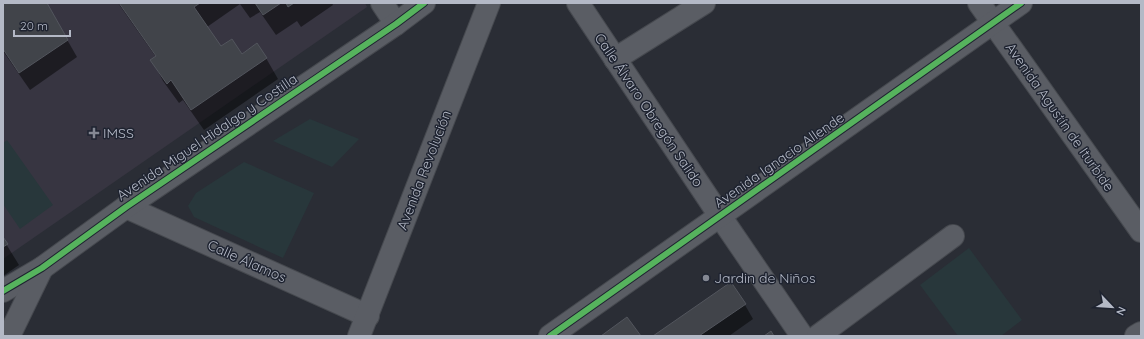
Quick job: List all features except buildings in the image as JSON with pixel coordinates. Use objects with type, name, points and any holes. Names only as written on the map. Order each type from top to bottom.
[{"type":"street","points":[[382,3],[396,24]]},
{"type":"street","name":"Avenida Miguel Hidalgo y Costilla","points":[[3,291],[42,268],[126,206],[396,24],[424,3]]},
{"type":"street","name":"Avenida Revolución","points":[[359,336],[489,3]]},
{"type":"street","name":"Calle Álvaro Obregón Salido","points":[[578,3],[802,336]]},
{"type":"street","points":[[615,59],[704,3]]},
{"type":"street","name":"Avenida Agustín de Iturbide","points":[[979,3],[1141,232]]},
{"type":"street","name":"Avenida Ignacio Allende","points":[[550,336],[1021,3]]},
{"type":"street","name":"Calle Álamos","points":[[126,206],[368,316]]},
{"type":"street","points":[[818,336],[953,236]]},
{"type":"street","points":[[11,335],[42,268]]},
{"type":"street","points":[[1136,336],[1141,333]]},
{"type":"shaded area","name":"IMSS","points":[[3,3],[365,3],[367,7],[3,259]]},
{"type":"shaded area","points":[[310,119],[359,139],[332,167],[273,141]]},
{"type":"shaded area","points":[[7,140],[53,205],[20,229],[3,204],[3,143]]},
{"type":"shaded area","points":[[244,162],[314,193],[283,258],[194,217],[188,206],[196,193]]},
{"type":"shaded area","points":[[969,248],[1022,320],[1001,336],[958,336],[920,285]]},
{"type":"cycle path","points":[[3,291],[42,268],[126,207],[396,24],[424,3]]},
{"type":"cycle path","points":[[550,336],[1021,3]]},
{"type":"place","name":"IMSS","points":[[94,133]]},
{"type":"place","name":"Jardin de Niños","points":[[706,278]]}]
